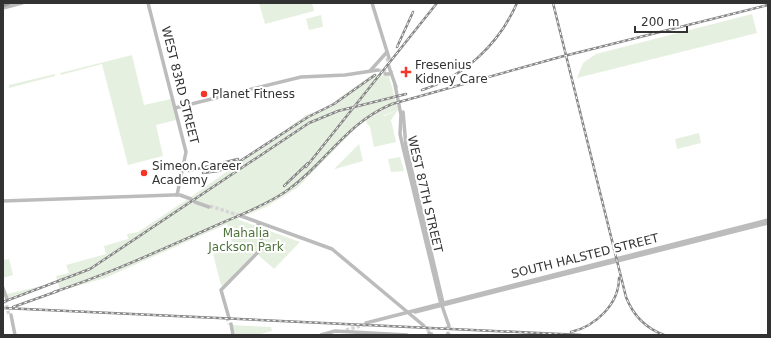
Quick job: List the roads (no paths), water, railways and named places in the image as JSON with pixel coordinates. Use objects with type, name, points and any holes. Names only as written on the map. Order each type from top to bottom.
[{"type":"highway","points":[[3,5],[7,3]]},
{"type":"main road","points":[[3,5],[22,3]]},
{"type":"main road","name":"WEST 83RD STREET","points":[[148,3],[186,154],[177,195]]},
{"type":"main road","points":[[372,3],[388,58]]},
{"type":"main road","points":[[370,71],[386,52]]},
{"type":"main road","name":"WEST 87TH STREET","points":[[390,67],[401,115],[402,143],[448,326]]},
{"type":"main road","points":[[175,108],[302,77],[345,75],[377,71]]},
{"type":"main road","points":[[386,73],[391,72]]},
{"type":"main road","points":[[3,200],[177,195],[190,200]]},
{"type":"main road","points":[[196,202],[210,206]]},
{"type":"main road","points":[[240,217],[332,249],[420,324]]},
{"type":"main road","name":"SOUTH HALSTED STREET","points":[[366,323],[768,222]]},
{"type":"main road","points":[[228,316],[221,290],[263,246],[258,223]]},
{"type":"main road","points":[[3,288],[5,299]]},
{"type":"main road","points":[[10,316],[15,335]]},
{"type":"main road","points":[[230,324],[233,335]]},
{"type":"main road","points":[[321,335],[344,330],[390,335],[407,335]]},
{"type":"tunnel","points":[[387,58],[389,67]]},
{"type":"tunnel","points":[[378,70],[386,72]]},
{"type":"tunnel","points":[[210,206],[241,216]]},
{"type":"tunnel","points":[[5,300],[9,315]]},
{"type":"tunnel","points":[[227,318],[229,324]]},
{"type":"tunnel","points":[[346,330],[368,324]]},
{"type":"tunnel","points":[[423,325],[432,334]]},
{"type":"tunnel","points":[[447,326],[448,334]]},
{"type":"railway","points":[[306,167],[437,3]]},
{"type":"railway","points":[[422,90],[438,84],[452,76],[479,57],[501,32],[517,3]]},
{"type":"railway","points":[[553,3],[626,297],[632,310],[640,320],[651,329],[664,335]]},
{"type":"railway","points":[[54,292],[131,263],[276,198],[312,170],[361,122],[375,112],[392,104],[560,57],[768,5]]},
{"type":"railway","points":[[397,47],[413,12]]},
{"type":"railway","points":[[203,173],[218,171],[234,165],[308,117],[334,104],[375,75]]},
{"type":"railway","points":[[3,302],[90,269],[309,123],[338,111],[406,94]]},
{"type":"railway","points":[[189,171],[238,159]]},
{"type":"railway","points":[[284,186],[308,163]]},
{"type":"railway","points":[[571,332],[589,325],[604,312],[615,297],[619,278]]},
{"type":"railway","points":[[13,307],[58,291]]},
{"type":"railway","points":[[3,308],[581,335]]},
{"type":"place","name":"Fresenius Kidney Care","points":[[406,72]]},
{"type":"place","name":"Planet Fitness","points":[[204,94]]},
{"type":"place","name":"Simeon Career Academy","points":[[144,173]]},
{"type":"park label","name":"Mahalia Jackson Park","points":[[246,240]]}]
